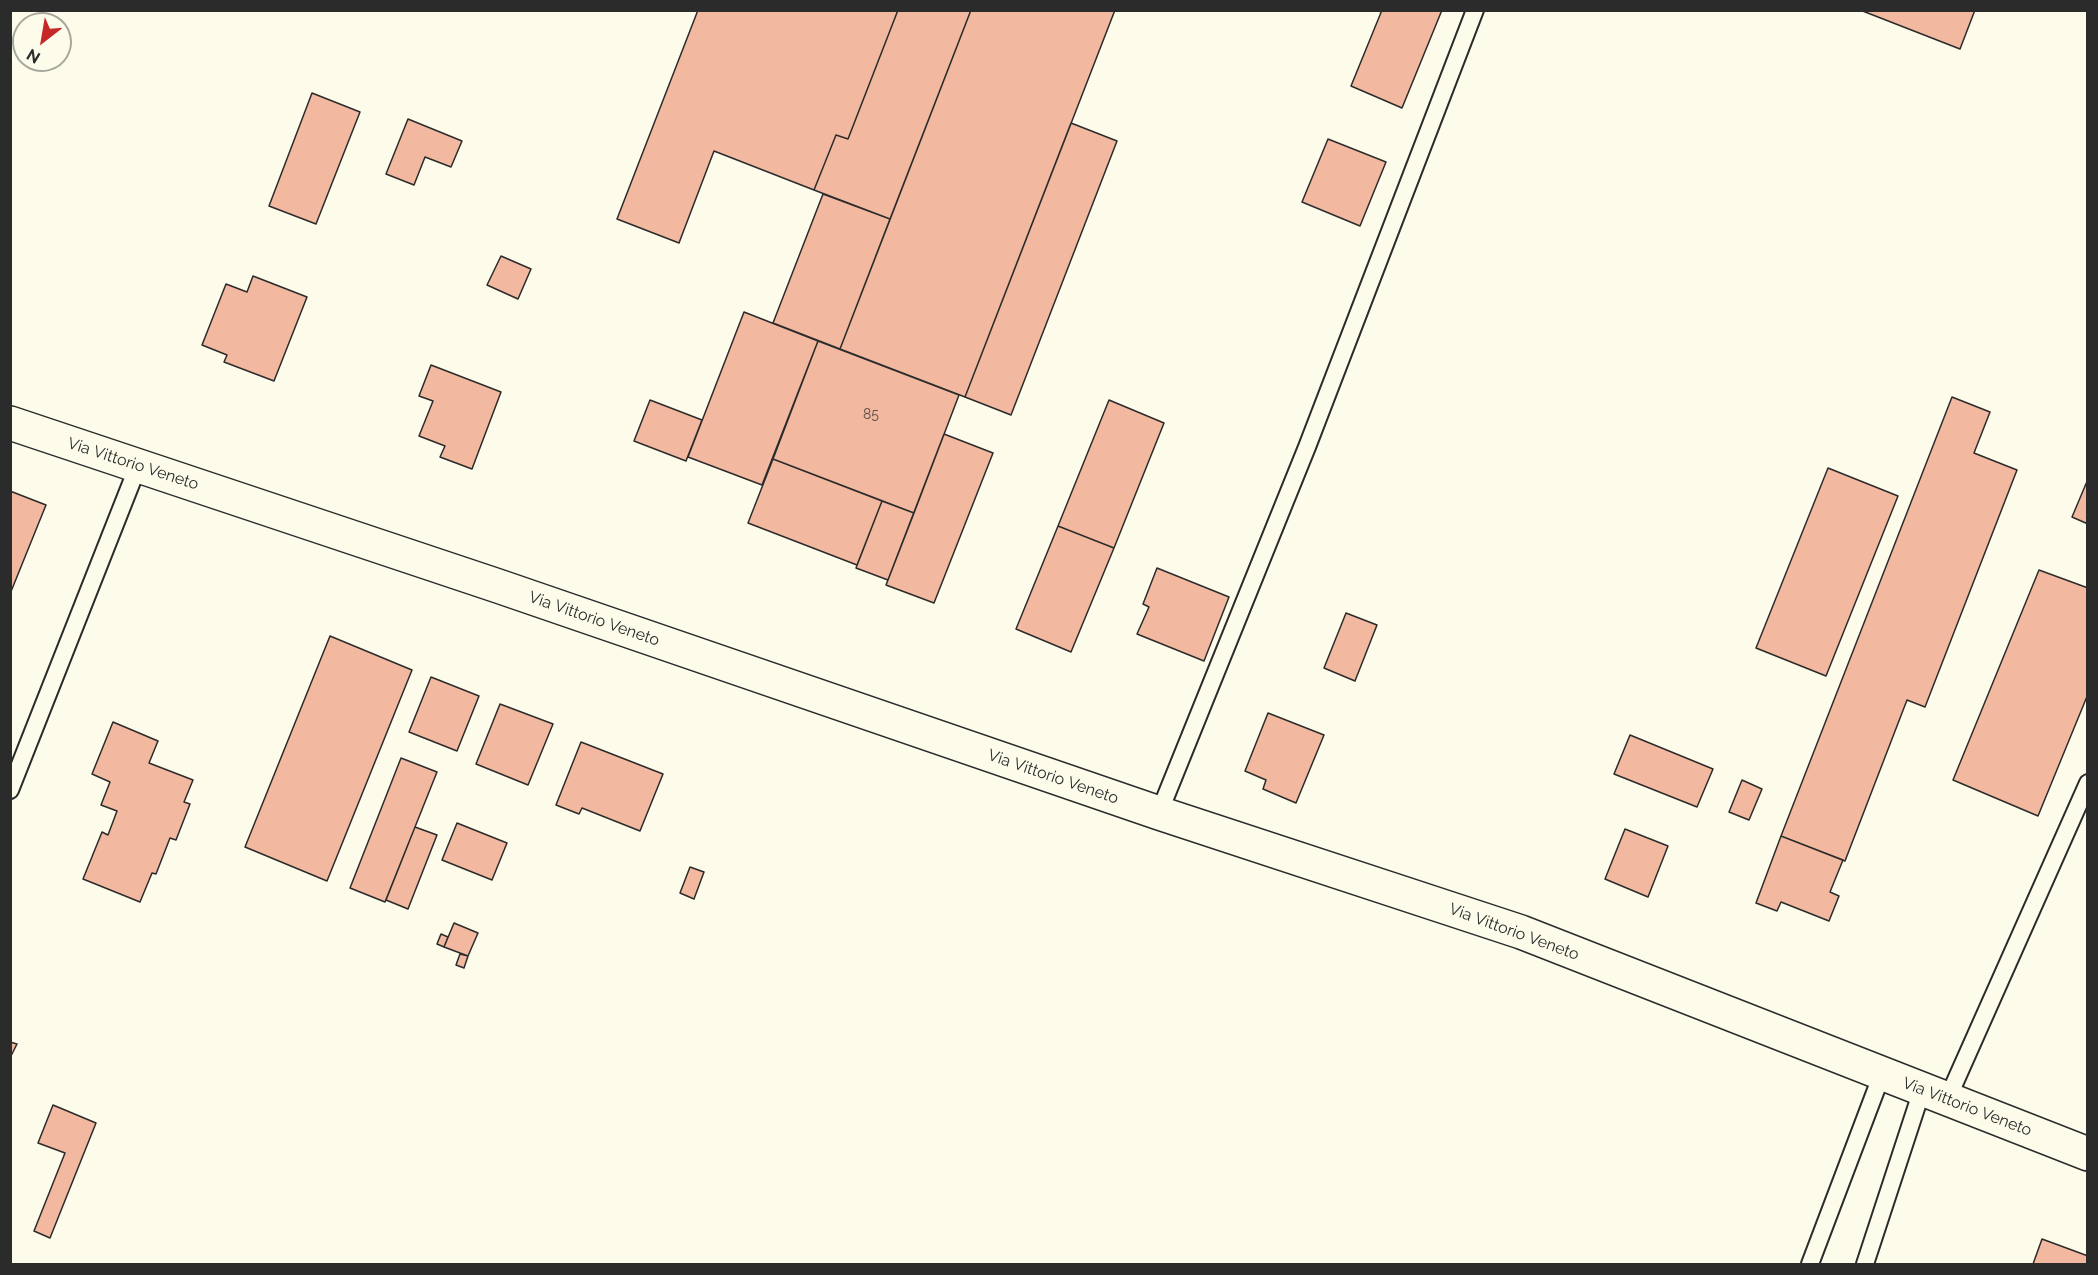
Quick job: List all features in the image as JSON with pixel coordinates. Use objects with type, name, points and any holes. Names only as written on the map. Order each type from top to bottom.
[{"type":"main road","name":"Via Vittorio Veneto","points":[[10,423],[498,586],[1159,813],[1521,932],[2088,1154]]},
{"type":"lane","points":[[1159,813],[1302,458],[1475,10]]},
{"type":"lane","points":[[10,790],[138,466]]},
{"type":"lane","points":[[1865,1264],[1935,1095],[2088,783]]},
{"type":"lane","points":[[1810,1264],[1882,1074]]},
{"type":"building","points":[[698,10],[898,10],[848,139],[836,135],[814,190],[714,151],[679,243],[617,219]]},
{"type":"building","points":[[898,10],[971,10],[890,219],[814,190],[836,135],[848,139]]},
{"type":"building","points":[[971,10],[1115,10],[965,397],[840,349]]},
{"type":"building","points":[[1382,10],[1442,10],[1402,108],[1351,86]]},
{"type":"building","points":[[1860,10],[1975,10],[1960,49]]},
{"type":"building","points":[[312,93],[360,112],[316,224],[269,206]]},
{"type":"building","points":[[408,119],[462,141],[451,167],[425,157],[414,185],[386,174]]},
{"type":"building","points":[[1071,123],[1117,141],[1011,415],[965,397]]},
{"type":"building","points":[[1328,139],[1386,162],[1360,226],[1302,202]]},
{"type":"building","points":[[823,194],[890,219],[840,349],[773,323]]},
{"type":"building","points":[[501,256],[531,269],[518,299],[487,285]]},
{"type":"building","points":[[253,276],[307,297],[274,381],[224,362],[227,355],[202,345],[226,284],[247,292]]},
{"type":"building","points":[[744,312],[818,341],[762,485],[688,457]]},
{"type":"building","points":[[818,341],[959,395],[914,513],[773,459]]},
{"type":"building","points":[[431,365],[501,392],[472,469],[440,457],[445,446],[419,436],[433,401],[419,396]]},
{"type":"building","points":[[1952,397],[1990,412],[1974,453],[2017,470],[1925,707],[1907,700],[1845,861],[1781,836]]},
{"type":"building","points":[[650,400],[702,420],[686,461],[634,441]]},
{"type":"building","points":[[1109,400],[1164,423],[1114,548],[1058,526]]},
{"type":"building","points":[[944,434],[993,453],[934,603],[886,585]]},
{"type":"building","points":[[773,459],[882,501],[857,565],[748,523]]},
{"type":"building","points":[[1828,468],[1898,496],[1826,676],[1756,648]]},
{"type":"building","points":[[2088,479],[2088,524],[2072,517]]},
{"type":"building","points":[[10,491],[46,505],[10,594]]},
{"type":"building","points":[[882,501],[914,513],[888,580],[856,568]]},
{"type":"building","points":[[1058,526],[1114,548],[1071,652],[1016,629]]},
{"type":"building","points":[[1157,568],[1229,597],[1204,661],[1137,634],[1149,607],[1143,604]]},
{"type":"building","points":[[2039,570],[2088,588],[2088,694],[2038,816],[1953,780]]},
{"type":"building","points":[[1346,613],[1377,625],[1355,681],[1324,668]]},
{"type":"building","points":[[330,636],[412,670],[327,881],[245,847]]},
{"type":"building","points":[[431,677],[479,696],[457,751],[409,732]]},
{"type":"building","points":[[500,704],[553,724],[528,785],[476,764]]},
{"type":"building","points":[[1268,713],[1324,735],[1296,803],[1263,789],[1266,780],[1245,771]]},
{"type":"building","points":[[113,722],[158,741],[149,763],[193,780],[184,802],[190,804],[176,840],[170,838],[156,874],[152,873],[140,902],[83,879],[102,832],[108,835],[117,811],[101,805],[110,782],[92,774]]},
{"type":"building","points":[[1630,735],[1713,769],[1697,807],[1614,774]]},
{"type":"building","points":[[581,742],[663,774],[640,831],[582,808],[579,814],[556,805]]},
{"type":"building","points":[[401,758],[437,772],[385,902],[350,888]]},
{"type":"building","points":[[1742,780],[1762,789],[1749,820],[1729,812]]},
{"type":"building","points":[[457,823],[507,843],[492,880],[442,860]]},
{"type":"building","points":[[415,827],[437,835],[408,909],[386,900]]},
{"type":"building","points":[[1625,829],[1668,846],[1648,897],[1605,879]]},
{"type":"building","points":[[1781,836],[1843,860],[1830,892],[1839,896],[1829,921],[1781,902],[1777,911],[1756,903]]},
{"type":"building","points":[[690,867],[704,872],[694,899],[680,893]]},
{"type":"building","points":[[454,923],[478,933],[468,956],[444,947]]},
{"type":"building","points":[[441,934],[448,937],[444,947],[437,944]]},
{"type":"building","points":[[460,954],[468,956],[464,968],[456,965]]},
{"type":"building","points":[[10,1042],[17,1044],[10,1058]]},
{"type":"building","points":[[53,1105],[96,1123],[50,1238],[34,1231],[65,1153],[38,1143]]},
{"type":"building","points":[[2042,1239],[2088,1256],[2088,1264],[2033,1264]]}]
